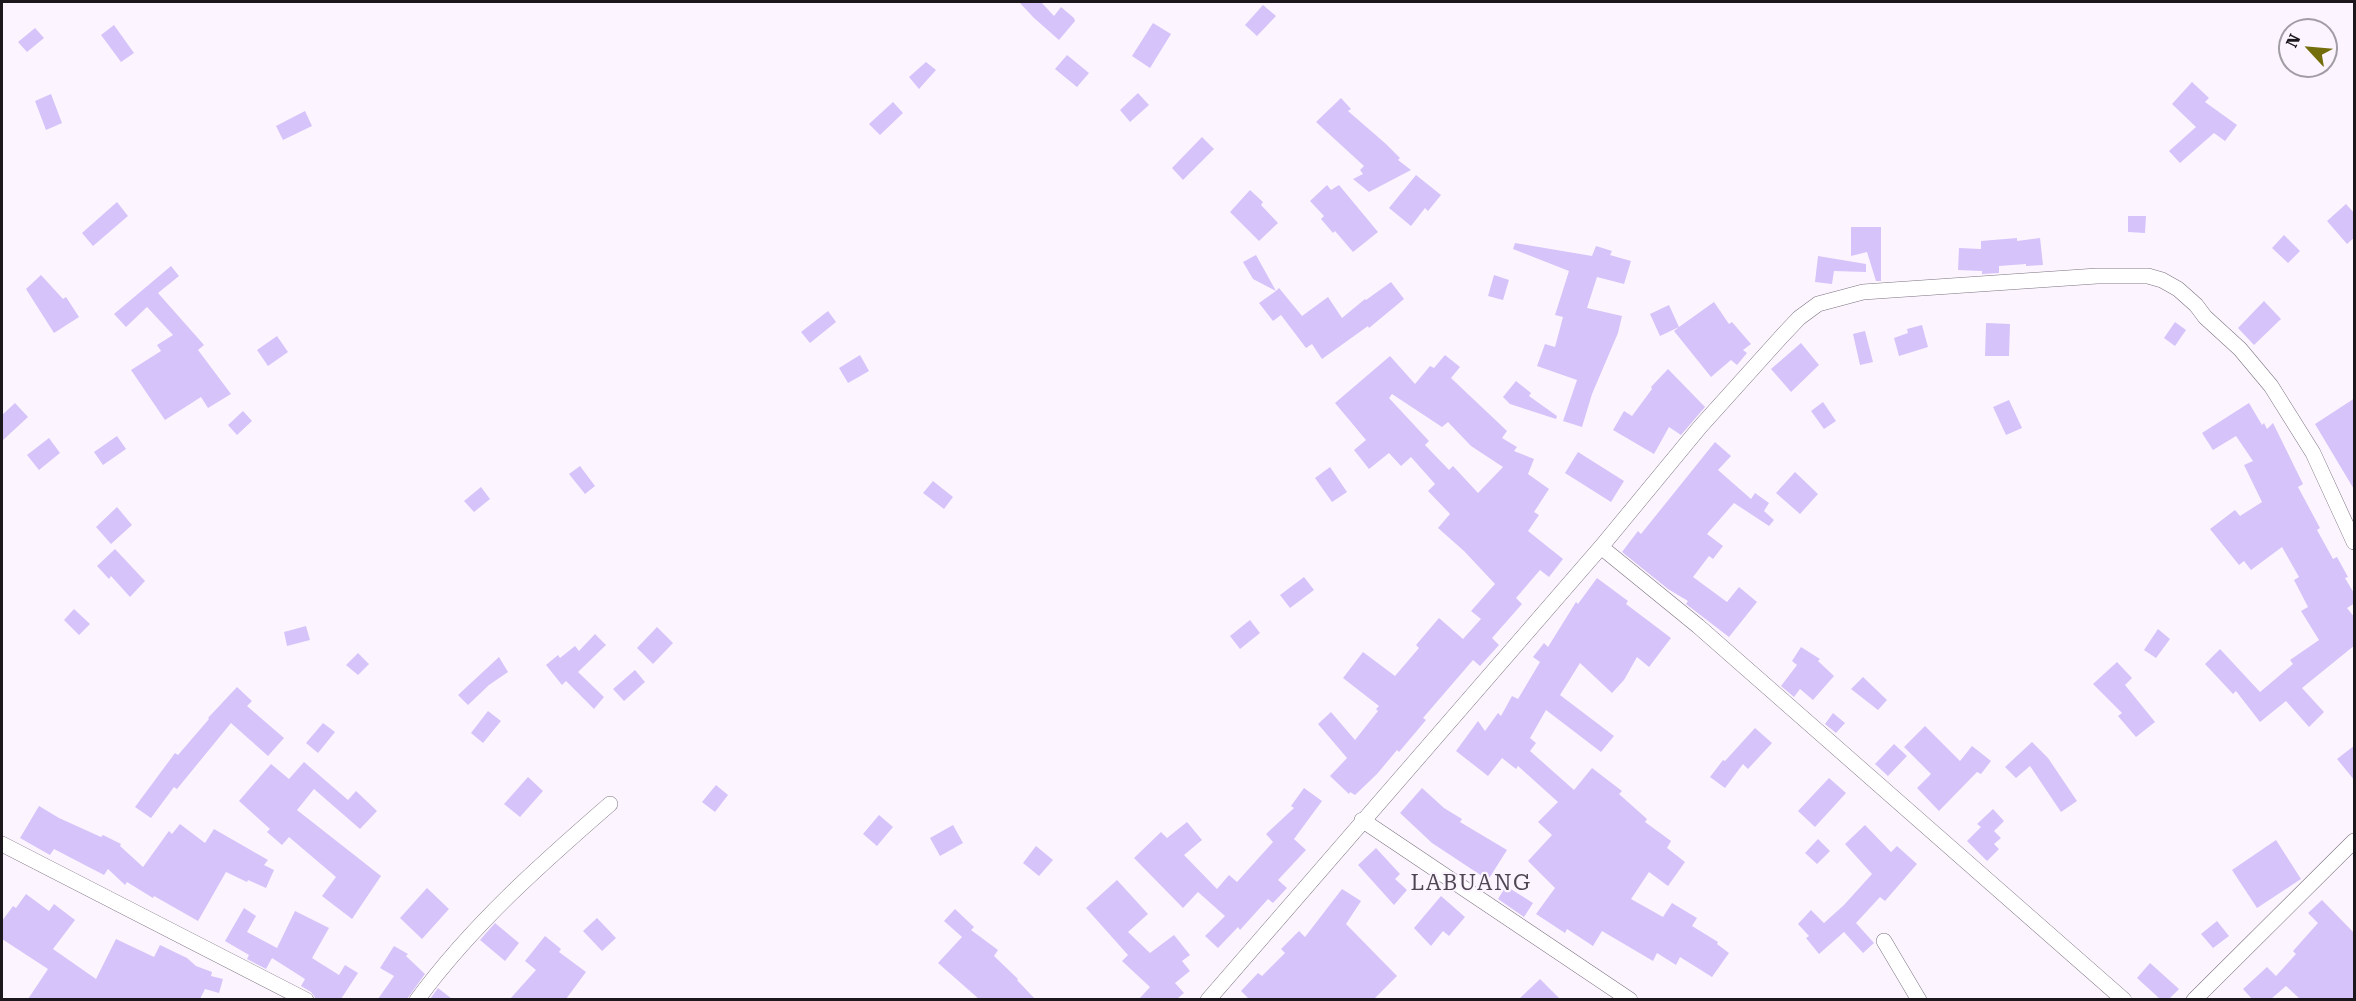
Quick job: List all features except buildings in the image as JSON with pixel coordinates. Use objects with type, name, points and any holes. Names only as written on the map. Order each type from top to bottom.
[{"type":"street","points":[[1208,999],[1601,547],[1722,402],[1799,318],[1818,304],[1863,292],[2097,276],[2148,276],[2162,280],[2178,289],[2196,304],[2205,317],[2240,349],[2271,386],[2293,417],[2313,453],[2355,542]]},
{"type":"street","points":[[1601,547],[1698,626],[2124,999]]},
{"type":"street","points":[[417,999],[450,958],[497,908],[533,872],[610,804]]},
{"type":"street","points":[[1362,820],[1630,999]]},
{"type":"street","points":[[2193,999],[2355,841]]},
{"type":"street","points":[[2,844],[306,999]]},
{"type":"street","points":[[1884,941],[1919,999]]},
{"type":"district","name":"LABUANG","points":[[1471,884]]}]
